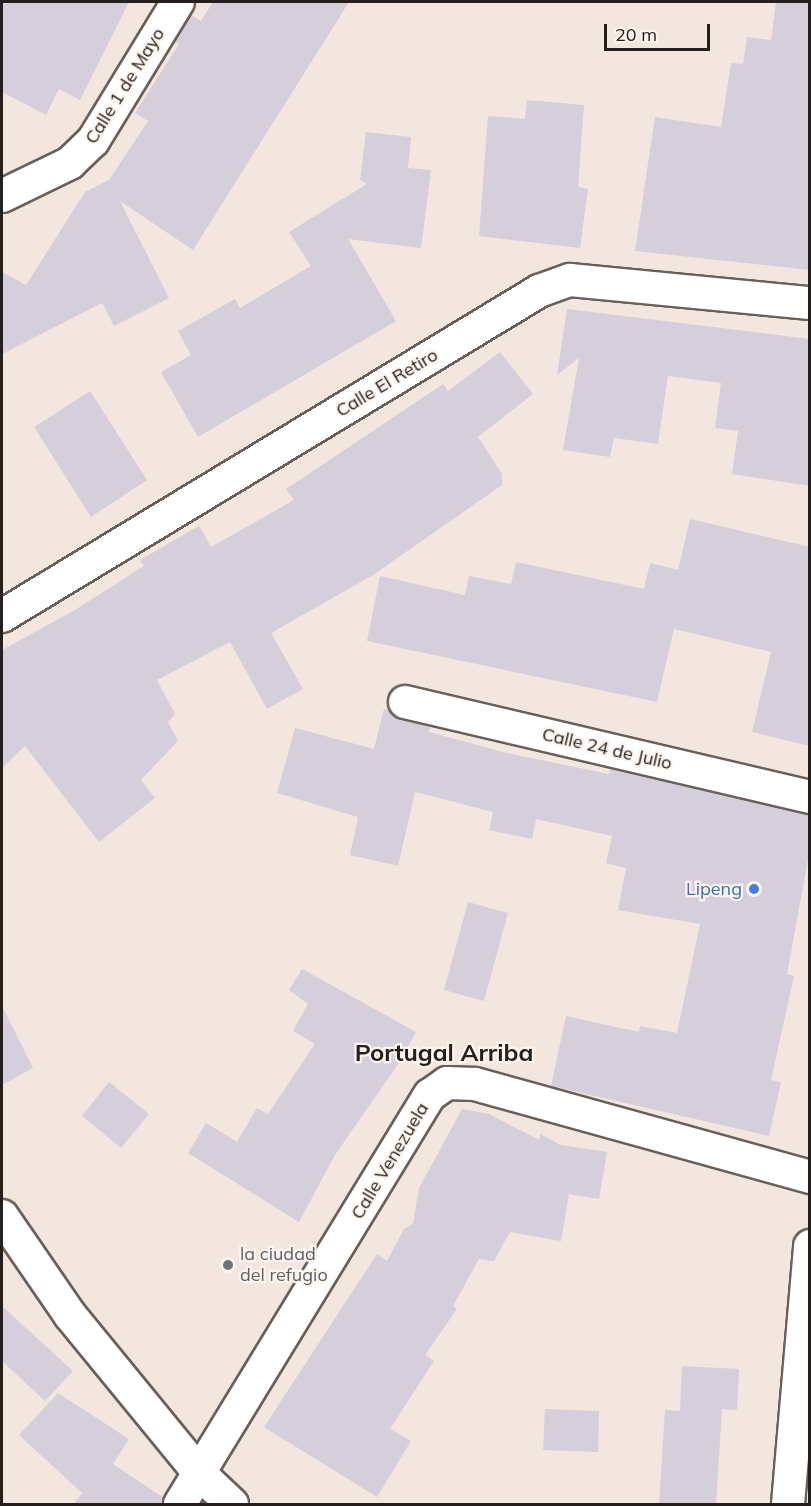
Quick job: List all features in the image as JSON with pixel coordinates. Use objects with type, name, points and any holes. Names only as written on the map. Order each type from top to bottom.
[{"type":"street","name":"Calle 1 de Mayo","points":[[2,196],[70,163],[93,141],[178,2]]},
{"type":"street","name":"Calle El Retiro","points":[[2,616],[538,291],[570,280],[810,303]]},
{"type":"street","name":"Calle 24 de Julio","points":[[405,702],[810,797]]},
{"type":"street","name":"Calle Venezuela","points":[[180,1504],[430,1095],[447,1083],[475,1084],[810,1177]]},
{"type":"street","points":[[2,1216],[70,1315],[200,1474],[232,1504]]},
{"type":"street","points":[[788,1504],[810,1246]]},
{"type":"building","points":[[2,2],[129,2],[80,100],[59,89],[46,115],[2,92]]},
{"type":"building","points":[[213,2],[349,2],[193,250],[120,201],[169,298],[114,326],[102,303],[2,354],[2,272],[26,285],[85,192],[109,180],[148,121],[135,113],[179,44],[175,42],[191,15],[201,21]]},
{"type":"building","points":[[776,2],[810,2],[810,270],[635,251],[655,117],[721,127],[731,63],[743,64],[747,37],[771,40]]},
{"type":"building","points":[[527,100],[584,105],[578,187],[588,189],[580,248],[479,236],[488,116],[525,119]]},
{"type":"building","points":[[366,132],[411,137],[408,168],[431,170],[421,248],[348,239],[396,321],[198,437],[161,372],[191,355],[178,331],[235,299],[240,308],[311,266],[289,232],[367,184],[360,180]]},
{"type":"building","points":[[567,309],[810,339],[810,486],[732,474],[738,431],[715,428],[721,383],[668,376],[658,444],[614,438],[610,457],[563,450],[579,358],[557,375]]},
{"type":"building","points":[[500,352],[533,394],[478,437],[502,474],[502,485],[373,575],[271,633],[303,689],[267,709],[230,642],[157,680],[175,714],[168,722],[178,741],[141,780],[155,798],[99,842],[25,746],[2,768],[2,650],[75,610],[144,566],[140,560],[199,526],[211,547],[294,500],[286,489],[443,384],[448,391]]},
{"type":"building","points":[[90,391],[147,480],[91,517],[34,427]]},
{"type":"building","points":[[690,519],[810,547],[810,746],[752,732],[771,652],[674,629],[657,702],[367,641],[380,576],[465,595],[469,576],[511,584],[516,562],[644,589],[650,563],[678,570]]},
{"type":"building","points":[[384,709],[430,726],[429,732],[507,753],[609,774],[610,769],[810,814],[810,849],[787,974],[794,976],[771,1080],[781,1082],[769,1136],[551,1086],[566,1016],[639,1032],[640,1026],[677,1033],[700,924],[618,910],[626,868],[606,863],[612,836],[536,819],[532,839],[489,830],[493,812],[415,792],[398,866],[350,855],[358,817],[277,793],[295,728],[374,749]]},
{"type":"building","points":[[468,902],[508,913],[484,1001],[444,990]]},
{"type":"building","points":[[302,969],[416,1032],[404,1054],[393,1051],[401,1060],[335,1155],[299,1222],[188,1153],[206,1123],[237,1142],[257,1108],[268,1114],[315,1044],[293,1031],[308,1004],[289,990]]},
{"type":"building","points":[[2,1006],[33,1068],[2,1085]]},
{"type":"building","points":[[109,1082],[149,1114],[121,1148],[82,1116]]},
{"type":"building","points":[[462,1109],[489,1114],[539,1140],[540,1134],[561,1145],[607,1152],[599,1199],[569,1194],[561,1241],[510,1232],[494,1261],[479,1259],[453,1306],[457,1309],[425,1355],[434,1361],[390,1429],[411,1441],[377,1497],[264,1427],[377,1254],[387,1261],[404,1229],[413,1224],[419,1188]]},
{"type":"building","points":[[2,1306],[73,1371],[45,1401],[2,1361]]},
{"type":"building","points":[[682,1366],[739,1369],[737,1410],[722,1409],[716,1504],[659,1504],[665,1410],[680,1411]]},
{"type":"building","points":[[58,1393],[129,1439],[113,1464],[164,1498],[162,1504],[74,1504],[82,1493],[19,1435]]},
{"type":"building","points":[[545,1409],[599,1411],[598,1452],[543,1450]]},
{"type":"place","name":"Lipeng","points":[[754,889]]},
{"type":"place","name":"la ciudad del refugio","points":[[228,1265]]},
{"type":"district","name":"Portugal Arriba","points":[[444,1053]]}]
